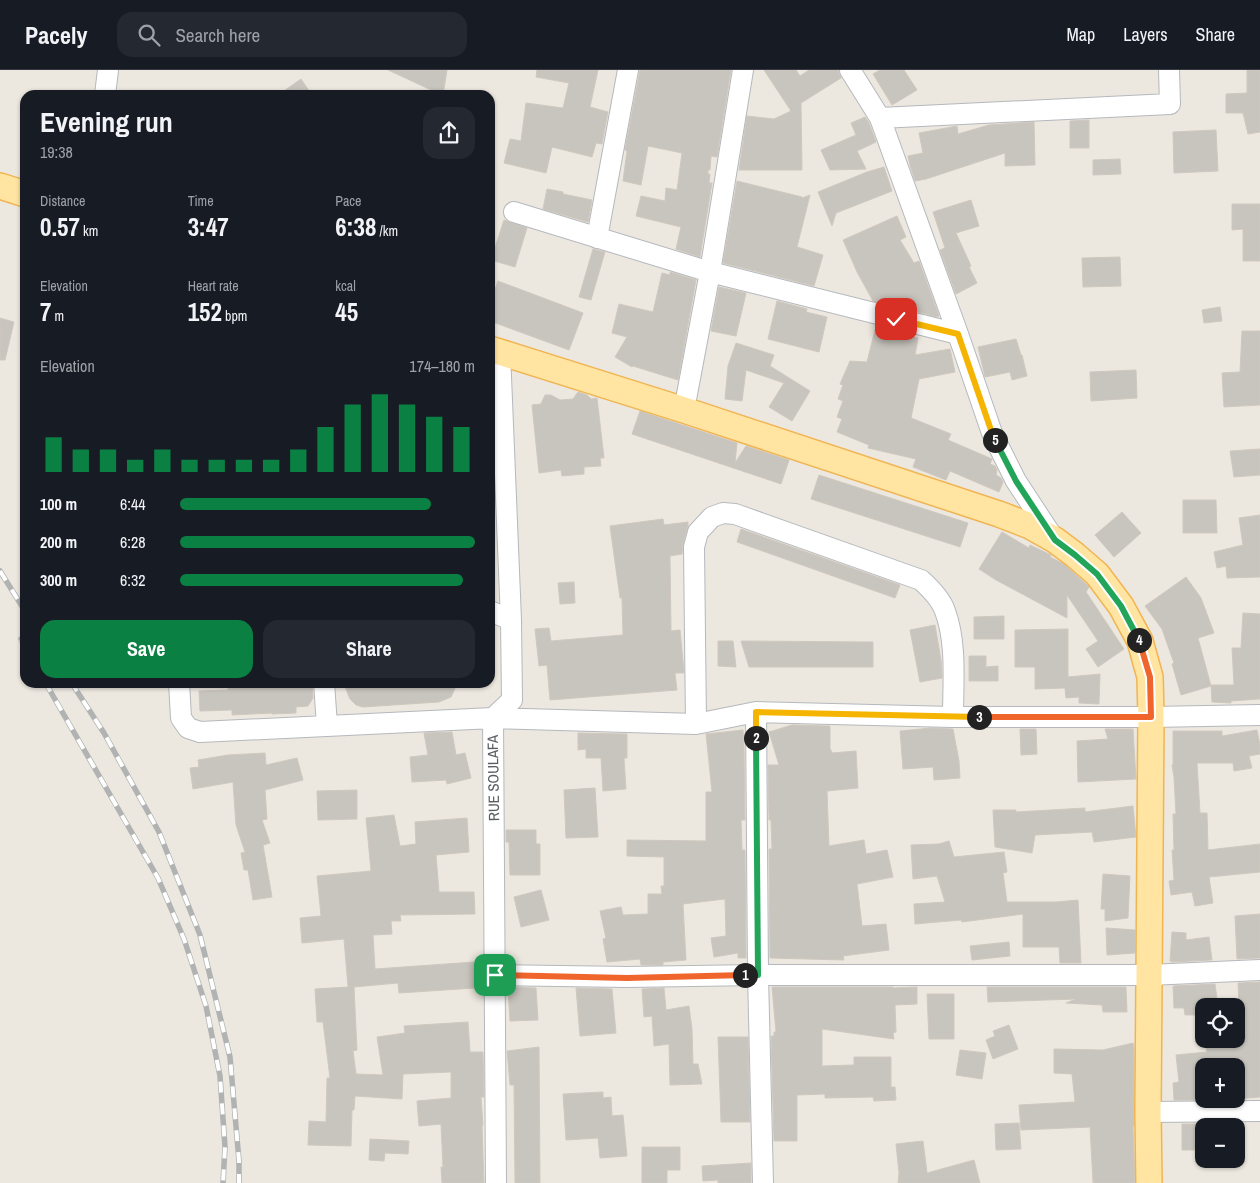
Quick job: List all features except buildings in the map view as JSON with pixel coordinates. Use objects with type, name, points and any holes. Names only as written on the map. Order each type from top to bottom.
[{"type":"main road","points":[[0,186],[20,192]]},
{"type":"main road","points":[[495,351],[684,410],[999,514],[1030,526],[1055,540],[1097,574],[1121,606],[1140,641],[1150,677],[1149,1183]]},
{"type":"street","points":[[106,90],[108,70]]},
{"type":"street","points":[[597,238],[628,70]]},
{"type":"street","points":[[684,410],[710,272],[742,70]]},
{"type":"street","points":[[850,70],[880,118],[992,433],[1016,481],[1055,540]]},
{"type":"street","points":[[880,118],[1170,104],[1169,70]]},
{"type":"street","points":[[514,212],[710,272],[958,334]]},
{"type":"street","name":"RUE SOULAFA","points":[[495,351],[511,620],[512,700],[493,718],[496,1183]]},
{"type":"street","points":[[696,724],[694,547],[698,532],[712,517],[723,513],[736,514],[921,580],[934,592],[945,610],[952,639],[953,717]]},
{"type":"street","points":[[495,614],[511,620]]},
{"type":"street","points":[[179,688],[181,718],[188,728],[200,732],[493,718],[696,724],[756,712],[953,717],[1260,715]]},
{"type":"street","points":[[324,688],[327,726]]},
{"type":"street","points":[[756,712],[758,975],[763,1183]]},
{"type":"street","points":[[495,975],[627,978],[758,975],[1150,975],[1260,970]]},
{"type":"street","points":[[1148,1112],[1260,1111]]},
{"type":"railway","points":[[0,571],[20,603]]},
{"type":"railway","points":[[48,688],[158,878],[184,939],[206,1006],[220,1076],[225,1147],[223,1183]]},
{"type":"railway","points":[[75,688],[104,733],[159,832],[200,935],[230,1057],[239,1161],[239,1183]]},
{"type":"route","points":[[495,975],[627,978],[758,975],[756,712],[953,717],[1151,717],[1150,677],[1140,641],[1121,606],[1097,574],[1055,540],[1016,481],[992,433],[958,334],[896,319]]}]
